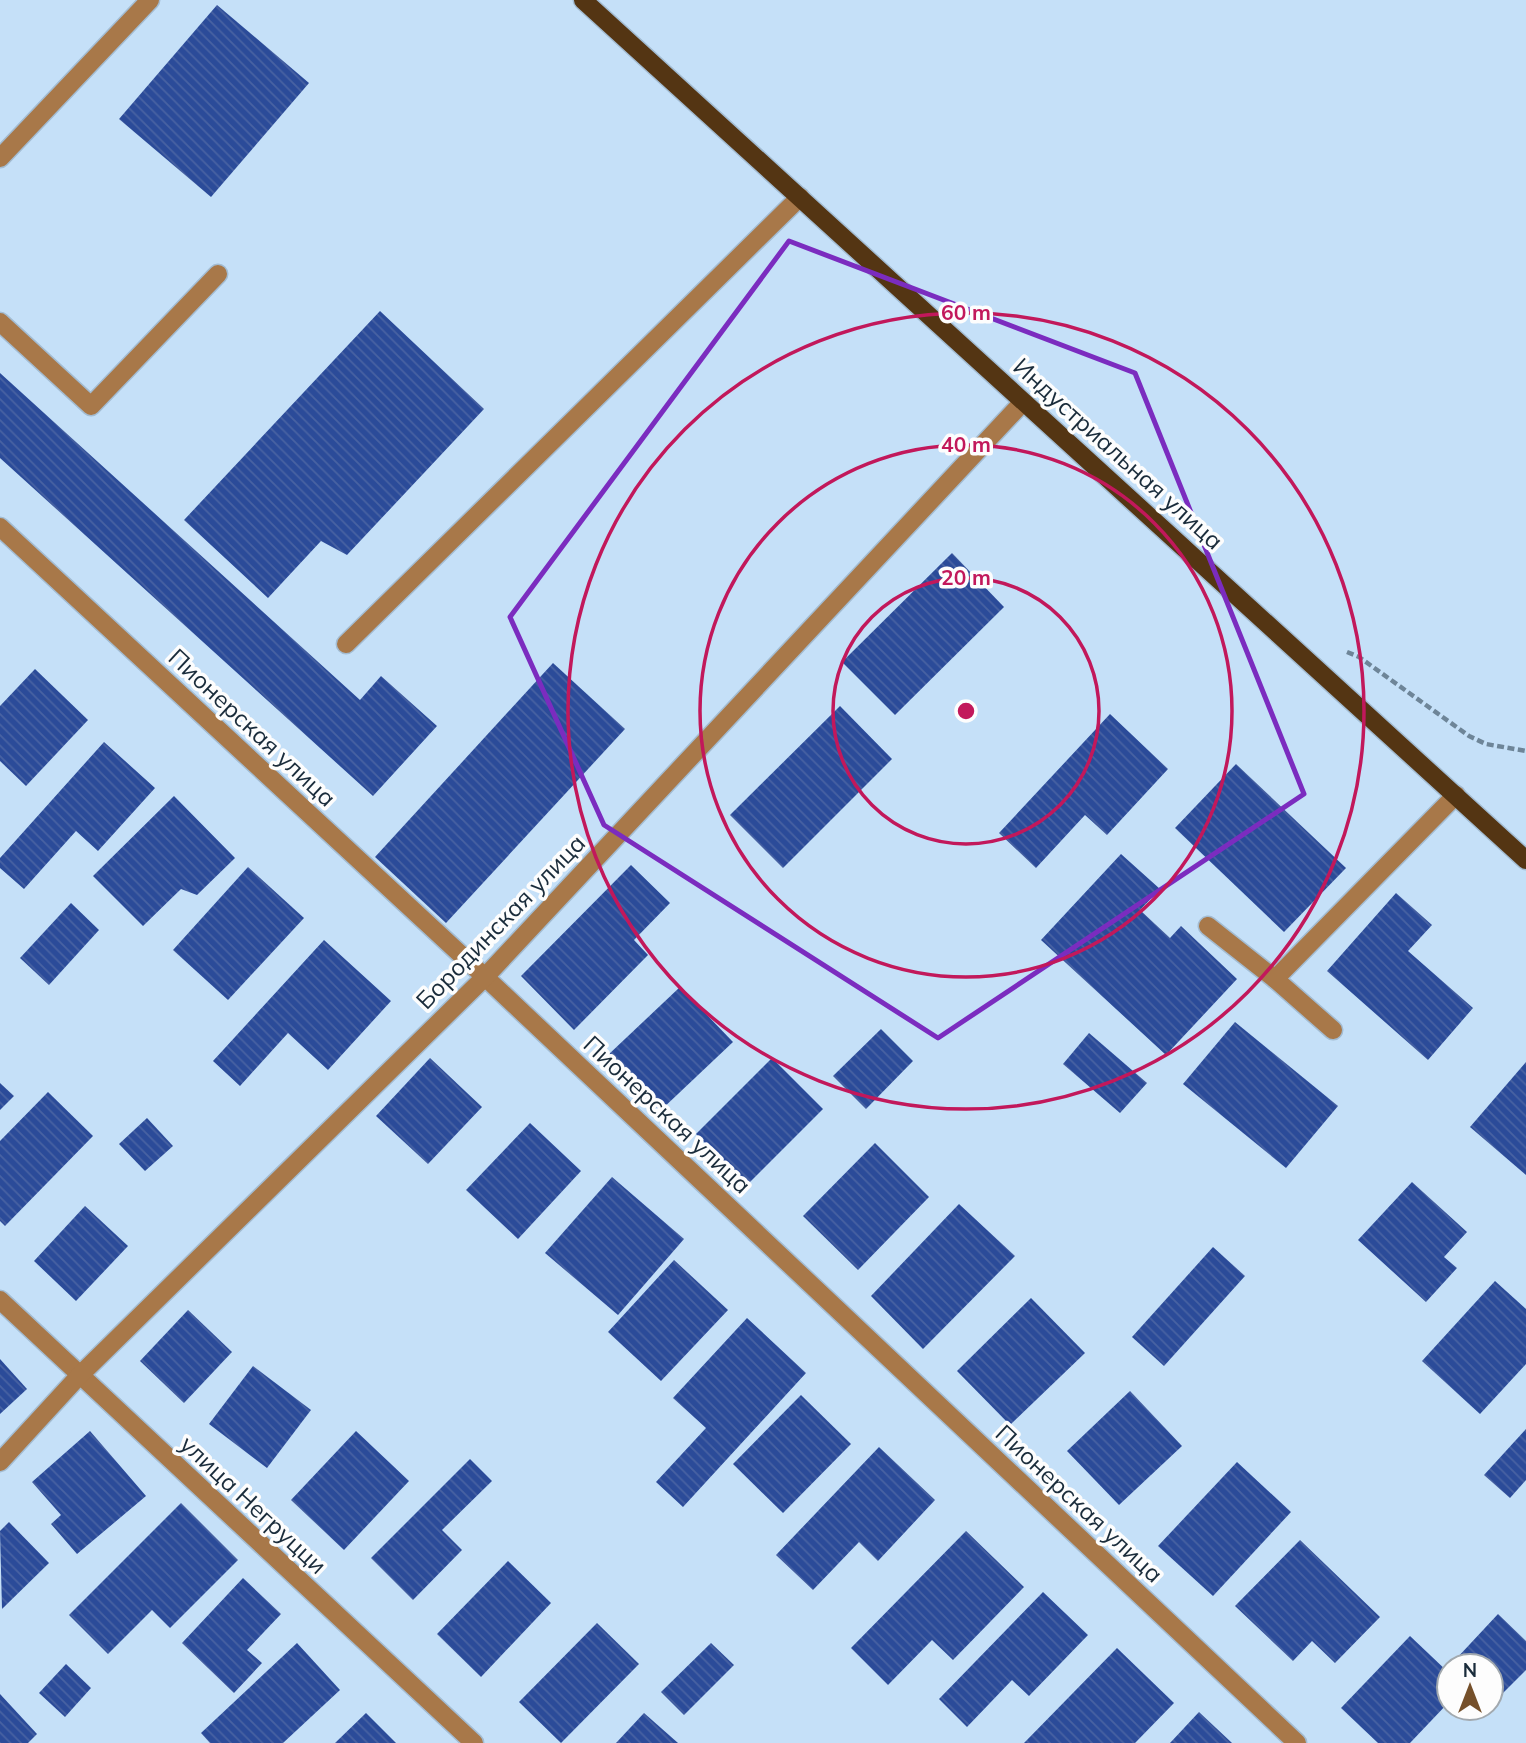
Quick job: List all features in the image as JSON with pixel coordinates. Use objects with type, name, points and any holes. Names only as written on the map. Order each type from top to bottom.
[{"type":"main road","name":"Индустриальная улица","points":[[583,0],[1526,860]]},
{"type":"street","points":[[0,158],[150,0]]},
{"type":"street","points":[[346,644],[800,197]]},
{"type":"street","points":[[0,322],[91,406],[218,274]]},
{"type":"street","name":"Бородинская улица","points":[[0,1462],[78,1377],[485,977],[1023,402]]},
{"type":"street","name":"Пионерская улица","points":[[0,527],[485,977],[1297,1743]]},
{"type":"street","points":[[1275,979],[1455,795]]},
{"type":"street","points":[[1208,926],[1275,979],[1333,1030]]},
{"type":"street","name":"улица Негруцци","points":[[0,1300],[78,1377],[474,1743]]},
{"type":"path","points":[[1337,647],[1359,657],[1469,736],[1486,744],[1526,751]]},
{"type":"highlighted area","points":[[789,241],[1135,373],[1304,794],[938,1038],[604,825],[510,617]]},
{"type":"building","points":[[217,5],[309,83],[211,197],[119,119]]},
{"type":"building","points":[[380,311],[484,409],[347,555],[321,541],[268,598],[184,520]]},
{"type":"building","points":[[0,373],[360,700],[381,676],[437,726],[373,796],[0,458]]},
{"type":"building","points":[[952,553],[1004,607],[895,715],[842,662]]},
{"type":"building","points":[[553,663],[625,729],[446,923],[375,857]]},
{"type":"building","points":[[35,669],[88,720],[26,786],[0,761],[0,706]]},
{"type":"building","points":[[840,706],[892,759],[783,868],[730,815]]},
{"type":"building","points":[[1110,714],[1168,769],[1107,835],[1085,815],[1036,868],[999,833]]},
{"type":"building","points":[[104,742],[155,788],[98,851],[76,831],[24,889],[0,868],[0,858]]},
{"type":"building","points":[[1236,764],[1346,868],[1284,932],[1175,828]]},
{"type":"building","points":[[174,796],[235,858],[197,895],[181,889],[143,926],[93,876]]},
{"type":"building","points":[[1121,854],[1160,889],[1140,910],[1170,938],[1181,926],[1237,979],[1166,1055],[1041,940]]},
{"type":"building","points":[[631,865],[670,903],[634,940],[648,955],[574,1030],[521,976]]},
{"type":"building","points":[[248,867],[304,918],[228,1000],[173,950]]},
{"type":"building","points":[[1396,893],[1432,925],[1408,951],[1473,1008],[1428,1060],[1327,971]]},
{"type":"building","points":[[71,903],[99,930],[49,985],[20,958]]},
{"type":"building","points":[[324,940],[391,1001],[328,1070],[288,1033],[240,1086],[213,1061]]},
{"type":"building","points":[[680,987],[733,1042],[660,1111],[608,1055]]},
{"type":"building","points":[[1235,1022],[1338,1106],[1286,1168],[1183,1084]]},
{"type":"building","points":[[881,1029],[913,1061],[866,1109],[833,1076]]},
{"type":"building","points":[[1089,1033],[1147,1083],[1120,1113],[1063,1064]]},
{"type":"building","points":[[430,1058],[482,1107],[428,1164],[376,1116]]},
{"type":"building","points":[[772,1058],[823,1109],[747,1185],[696,1134]]},
{"type":"building","points":[[1526,1062],[1526,1175],[1470,1127]]},
{"type":"building","points":[[0,1083],[14,1096],[0,1110]]},
{"type":"building","points":[[48,1092],[93,1136],[5,1226],[0,1221],[0,1141]]},
{"type":"building","points":[[147,1118],[173,1146],[145,1171],[119,1144]]},
{"type":"building","points":[[530,1123],[581,1171],[518,1239],[466,1190]]},
{"type":"building","points":[[875,1143],[929,1197],[858,1270],[803,1216]]},
{"type":"building","points":[[612,1177],[684,1239],[618,1315],[545,1253]]},
{"type":"building","points":[[1412,1182],[1467,1232],[1444,1257],[1457,1268],[1426,1302],[1358,1240]]},
{"type":"building","points":[[959,1204],[1015,1256],[923,1349],[871,1296]]},
{"type":"building","points":[[85,1206],[128,1246],[76,1301],[34,1261]]},
{"type":"building","points":[[1213,1247],[1245,1276],[1164,1366],[1132,1337]]},
{"type":"building","points":[[674,1260],[728,1310],[661,1381],[608,1332]]},
{"type":"building","points":[[1495,1281],[1526,1309],[1526,1364],[1480,1414],[1422,1361]]},
{"type":"building","points":[[1031,1298],[1085,1353],[1010,1425],[957,1371]]},
{"type":"building","points":[[188,1310],[232,1352],[184,1403],[140,1361]]},
{"type":"building","points":[[747,1318],[806,1373],[683,1507],[656,1482],[706,1428],[673,1398]]},
{"type":"building","points":[[0,1359],[27,1389],[0,1414]]},
{"type":"building","points":[[253,1366],[311,1410],[267,1468],[209,1424]]},
{"type":"building","points":[[1130,1391],[1182,1446],[1119,1505],[1067,1451]]},
{"type":"building","points":[[801,1395],[851,1444],[783,1513],[733,1464]]},
{"type":"building","points":[[1526,1429],[1526,1480],[1510,1498],[1484,1475]]},
{"type":"building","points":[[90,1431],[146,1496],[77,1554],[51,1524],[61,1515],[32,1482]]},
{"type":"building","points":[[356,1431],[409,1481],[344,1550],[291,1500]]},
{"type":"building","points":[[879,1447],[935,1500],[878,1561],[859,1542],[813,1590],[776,1555]]},
{"type":"building","points":[[470,1459],[492,1481],[442,1530],[462,1550],[413,1600],[371,1558]]},
{"type":"building","points":[[1237,1462],[1291,1512],[1213,1596],[1158,1546]]},
{"type":"building","points":[[181,1503],[238,1560],[170,1628],[152,1610],[108,1654],[69,1615]]},
{"type":"building","points":[[9,1522],[49,1563],[2,1609],[0,1531]]},
{"type":"building","points":[[966,1531],[1024,1587],[953,1660],[932,1640],[888,1685],[851,1648]]},
{"type":"building","points":[[1300,1540],[1380,1617],[1335,1663],[1312,1641],[1293,1661],[1235,1606]]},
{"type":"building","points":[[508,1561],[551,1603],[481,1677],[437,1634]]},
{"type":"building","points":[[243,1578],[281,1614],[247,1650],[262,1663],[234,1693],[182,1643]]},
{"type":"building","points":[[1043,1592],[1088,1635],[1029,1696],[1012,1680],[967,1727],[939,1699]]},
{"type":"building","points":[[1498,1614],[1526,1641],[1526,1670],[1505,1691],[1505,1652],[1463,1652]]},
{"type":"building","points":[[597,1623],[639,1664],[561,1743],[519,1702]]},
{"type":"building","points":[[1410,1636],[1435,1660],[1435,1717],[1410,1743],[1378,1743],[1341,1708]]},
{"type":"building","points":[[297,1643],[340,1690],[283,1743],[210,1743],[201,1733]]},
{"type":"building","points":[[711,1643],[734,1665],[684,1715],[661,1692]]},
{"type":"building","points":[[1117,1648],[1174,1703],[1135,1743],[1024,1743]]},
{"type":"building","points":[[66,1664],[91,1688],[65,1717],[39,1693]]},
{"type":"building","points":[[0,1694],[37,1734],[28,1743],[0,1743]]},
{"type":"building","points":[[1199,1712],[1232,1743],[1170,1743]]},
{"type":"building","points":[[366,1713],[396,1743],[335,1743]]},
{"type":"building","points":[[644,1713],[678,1743],[616,1743]]}]
